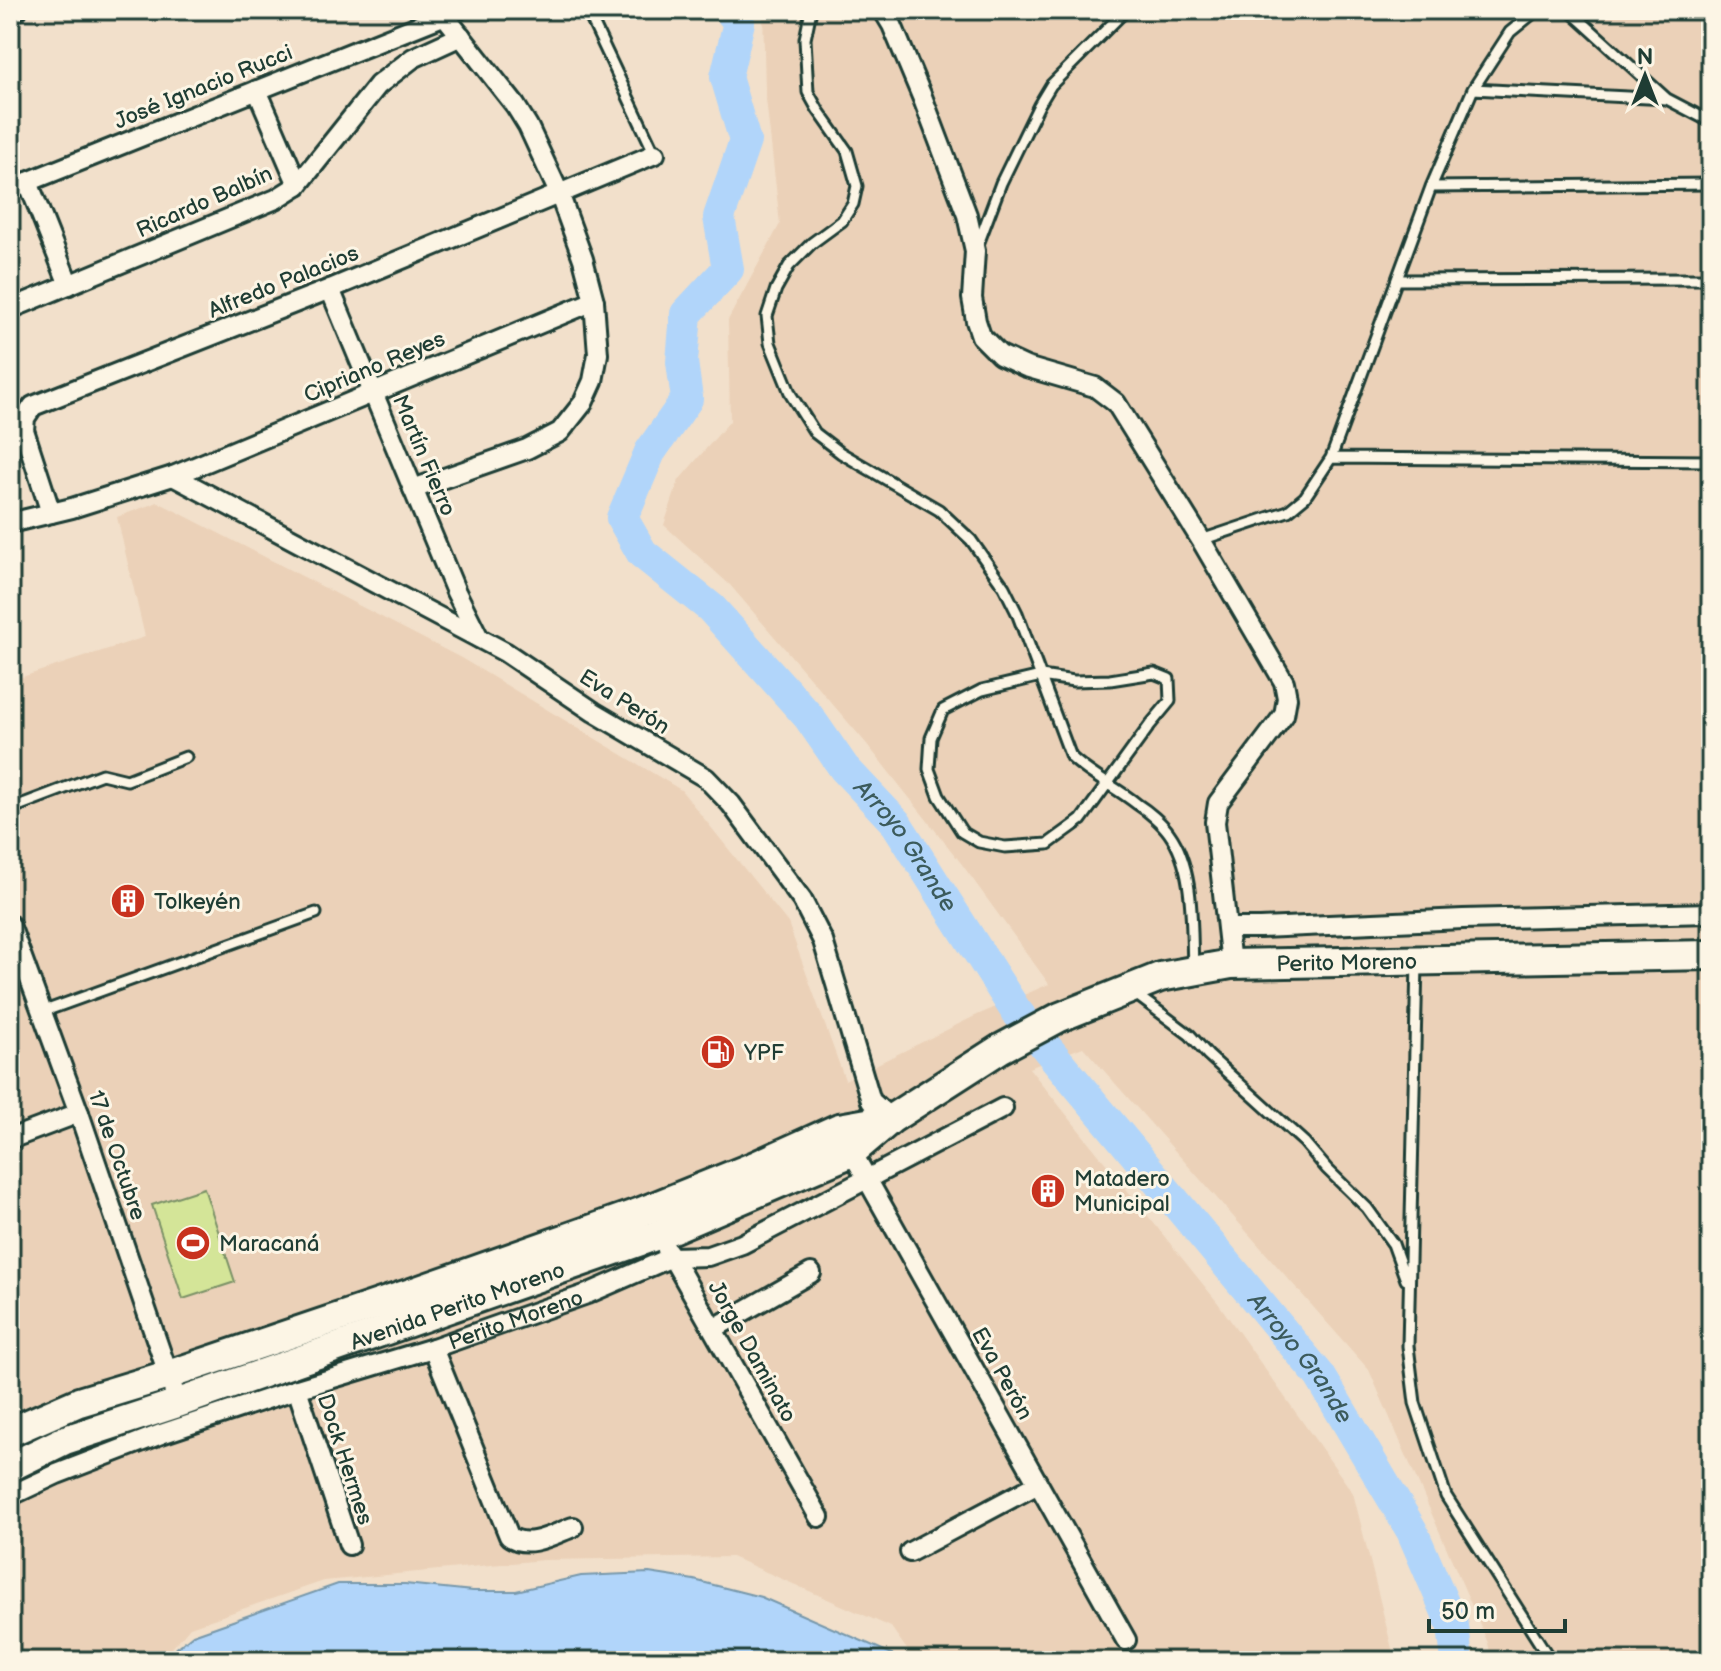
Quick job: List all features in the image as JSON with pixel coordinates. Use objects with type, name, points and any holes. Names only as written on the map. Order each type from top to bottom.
[{"type":"main road","name":"Perito Moreno","points":[[1000,1049],[1060,1017],[1160,977],[1231,964],[1711,955]]},
{"type":"main road","name":"Avenida Perito Moreno","points":[[10,1467],[65,1440],[656,1235],[755,1166],[845,1140],[891,1119],[1000,1049]]},
{"type":"main road","name":"Avenida Perito Moreno","points":[[10,1432],[79,1402],[414,1292],[656,1235]]},
{"type":"street","points":[[10,13],[17,10]]},
{"type":"street","points":[[883,10],[923,99],[967,215],[975,251],[972,298],[981,336],[1000,355],[1026,367],[1095,387],[1116,403],[1284,682],[1287,698],[1284,715],[1218,803],[1216,810],[1231,964]]},
{"type":"street","points":[[413,489],[527,449],[560,432],[583,403],[593,381],[598,354],[594,301],[583,259],[559,193],[528,126],[461,36],[447,12]]},
{"type":"street","name":"José Ignacio Rucci","points":[[19,186],[447,12]]},
{"type":"street","name":"Ricardo Balbín","points":[[10,309],[276,199],[298,185],[378,85],[413,58],[461,36]]},
{"type":"street","points":[[257,90],[298,185]]},
{"type":"street","name":"Alfredo Palacios","points":[[51,513],[24,430],[25,418],[33,406],[330,289],[655,154]]},
{"type":"street","points":[[19,186],[69,285]]},
{"type":"street","name":"Martín Fierro","points":[[330,289],[456,592],[479,638]]},
{"type":"street","name":"Cipriano Reyes","points":[[10,523],[173,476],[594,301]]},
{"type":"street","name":"Eva Perón","points":[[173,476],[505,652],[594,712],[706,778],[731,804],[802,900],[823,941],[871,1101],[891,1119]]},
{"type":"street","points":[[1228,928],[1711,913]]},
{"type":"street","name":"17 de Octubre","points":[[10,925],[79,1113],[178,1403]]},
{"type":"street","name":"Perito Moreno","points":[[10,1496],[57,1474],[161,1434],[433,1348],[587,1294],[656,1235],[708,1256],[742,1244],[1003,1108]]},
{"type":"street","points":[[10,1139],[79,1113]]},
{"type":"street","name":"Eva Perón","points":[[845,1140],[1126,1640]]},
{"type":"street","name":"Jorge Daminato","points":[[656,1235],[819,1517]]},
{"type":"street","points":[[713,1329],[811,1273]]},
{"type":"street","points":[[433,1348],[509,1536],[524,1543],[573,1527]]},
{"type":"street","name":"Dock Hermes","points":[[297,1389],[349,1545]]},
{"type":"street","points":[[910,1552],[1038,1484]]},
{"type":"lane","points":[[587,10],[655,154]]},
{"type":"lane","points":[[811,10],[805,39],[808,92],[847,151],[857,186],[853,204],[842,221],[812,243],[789,266],[776,289],[767,316],[770,343],[791,395],[815,433],[841,453],[939,510],[971,540],[1004,587],[1017,613],[1071,757],[1084,770],[1140,805],[1169,832],[1181,855],[1188,878],[1193,970]]},
{"type":"lane","points":[[975,251],[1001,183],[1051,85],[1126,10]]},
{"type":"lane","points":[[1201,540],[1288,511],[1305,497],[1331,458],[1431,187],[1473,89],[1510,32],[1537,10]]},
{"type":"lane","points":[[1569,10],[1667,99],[1711,122]]},
{"type":"lane","points":[[1473,89],[1667,99]]},
{"type":"lane","points":[[1431,187],[1711,184]]},
{"type":"lane","points":[[1397,280],[1711,279]]},
{"type":"lane","points":[[1331,458],[1711,461]]},
{"type":"lane","points":[[1154,673],[1169,679],[1170,701],[1081,820],[1048,844],[1005,847],[979,842],[962,832],[939,796],[929,769],[931,738],[943,710],[982,690],[1041,676],[1074,681],[1110,680],[1154,673]]},
{"type":"lane","points":[[10,809],[102,774],[127,780],[186,757]]},
{"type":"lane","points":[[42,1012],[316,913]]},
{"type":"lane","points":[[1417,960],[1408,1346],[1415,1403],[1446,1496],[1551,1661]]},
{"type":"lane","points":[[1128,989],[1190,1035],[1304,1142],[1367,1208],[1393,1244],[1409,1289]]},
{"type":"shaded area","points":[[763,10],[1683,10],[1711,23],[1711,1661],[1492,1661],[1488,1643],[1369,1370],[1083,1047],[1029,1068],[1218,1303],[1353,1493],[1395,1661],[915,1661],[891,1627],[732,1557],[543,1560],[324,1581],[190,1627],[161,1661],[10,1661],[10,681],[145,637],[117,517],[158,502],[461,658],[681,790],[788,923],[845,1080],[975,1016],[1049,984],[961,863],[866,743],[730,585],[664,525],[679,480],[730,421],[728,320],[780,224],[765,90]]},
{"type":"green space","name":"Maracaná","points":[[204,1188],[235,1282],[183,1299],[152,1205]]},
{"type":"water","points":[[649,1573],[694,1580],[761,1597],[892,1654],[896,1661],[166,1661],[193,1635],[338,1584],[405,1584],[473,1591],[516,1591],[581,1576]]},
{"type":"waterway","name":"Arroyo Grande","points":[[729,10],[739,22],[726,77],[745,141],[719,217],[728,269],[686,314],[682,362],[687,399],[650,452],[622,518],[642,553],[711,608],[808,716],[844,768],[896,823],[1016,1011],[1320,1376],[1412,1531],[1453,1626],[1457,1661]]},
{"type":"place","name":"Tolkeyén","points":[[128,901]]},
{"type":"place","name":"YPF","points":[[718,1052]]},
{"type":"place","name":"Matadero Municipal","points":[[1048,1191]]},
{"type":"place","name":"Maracaná","points":[[193,1243]]}]
